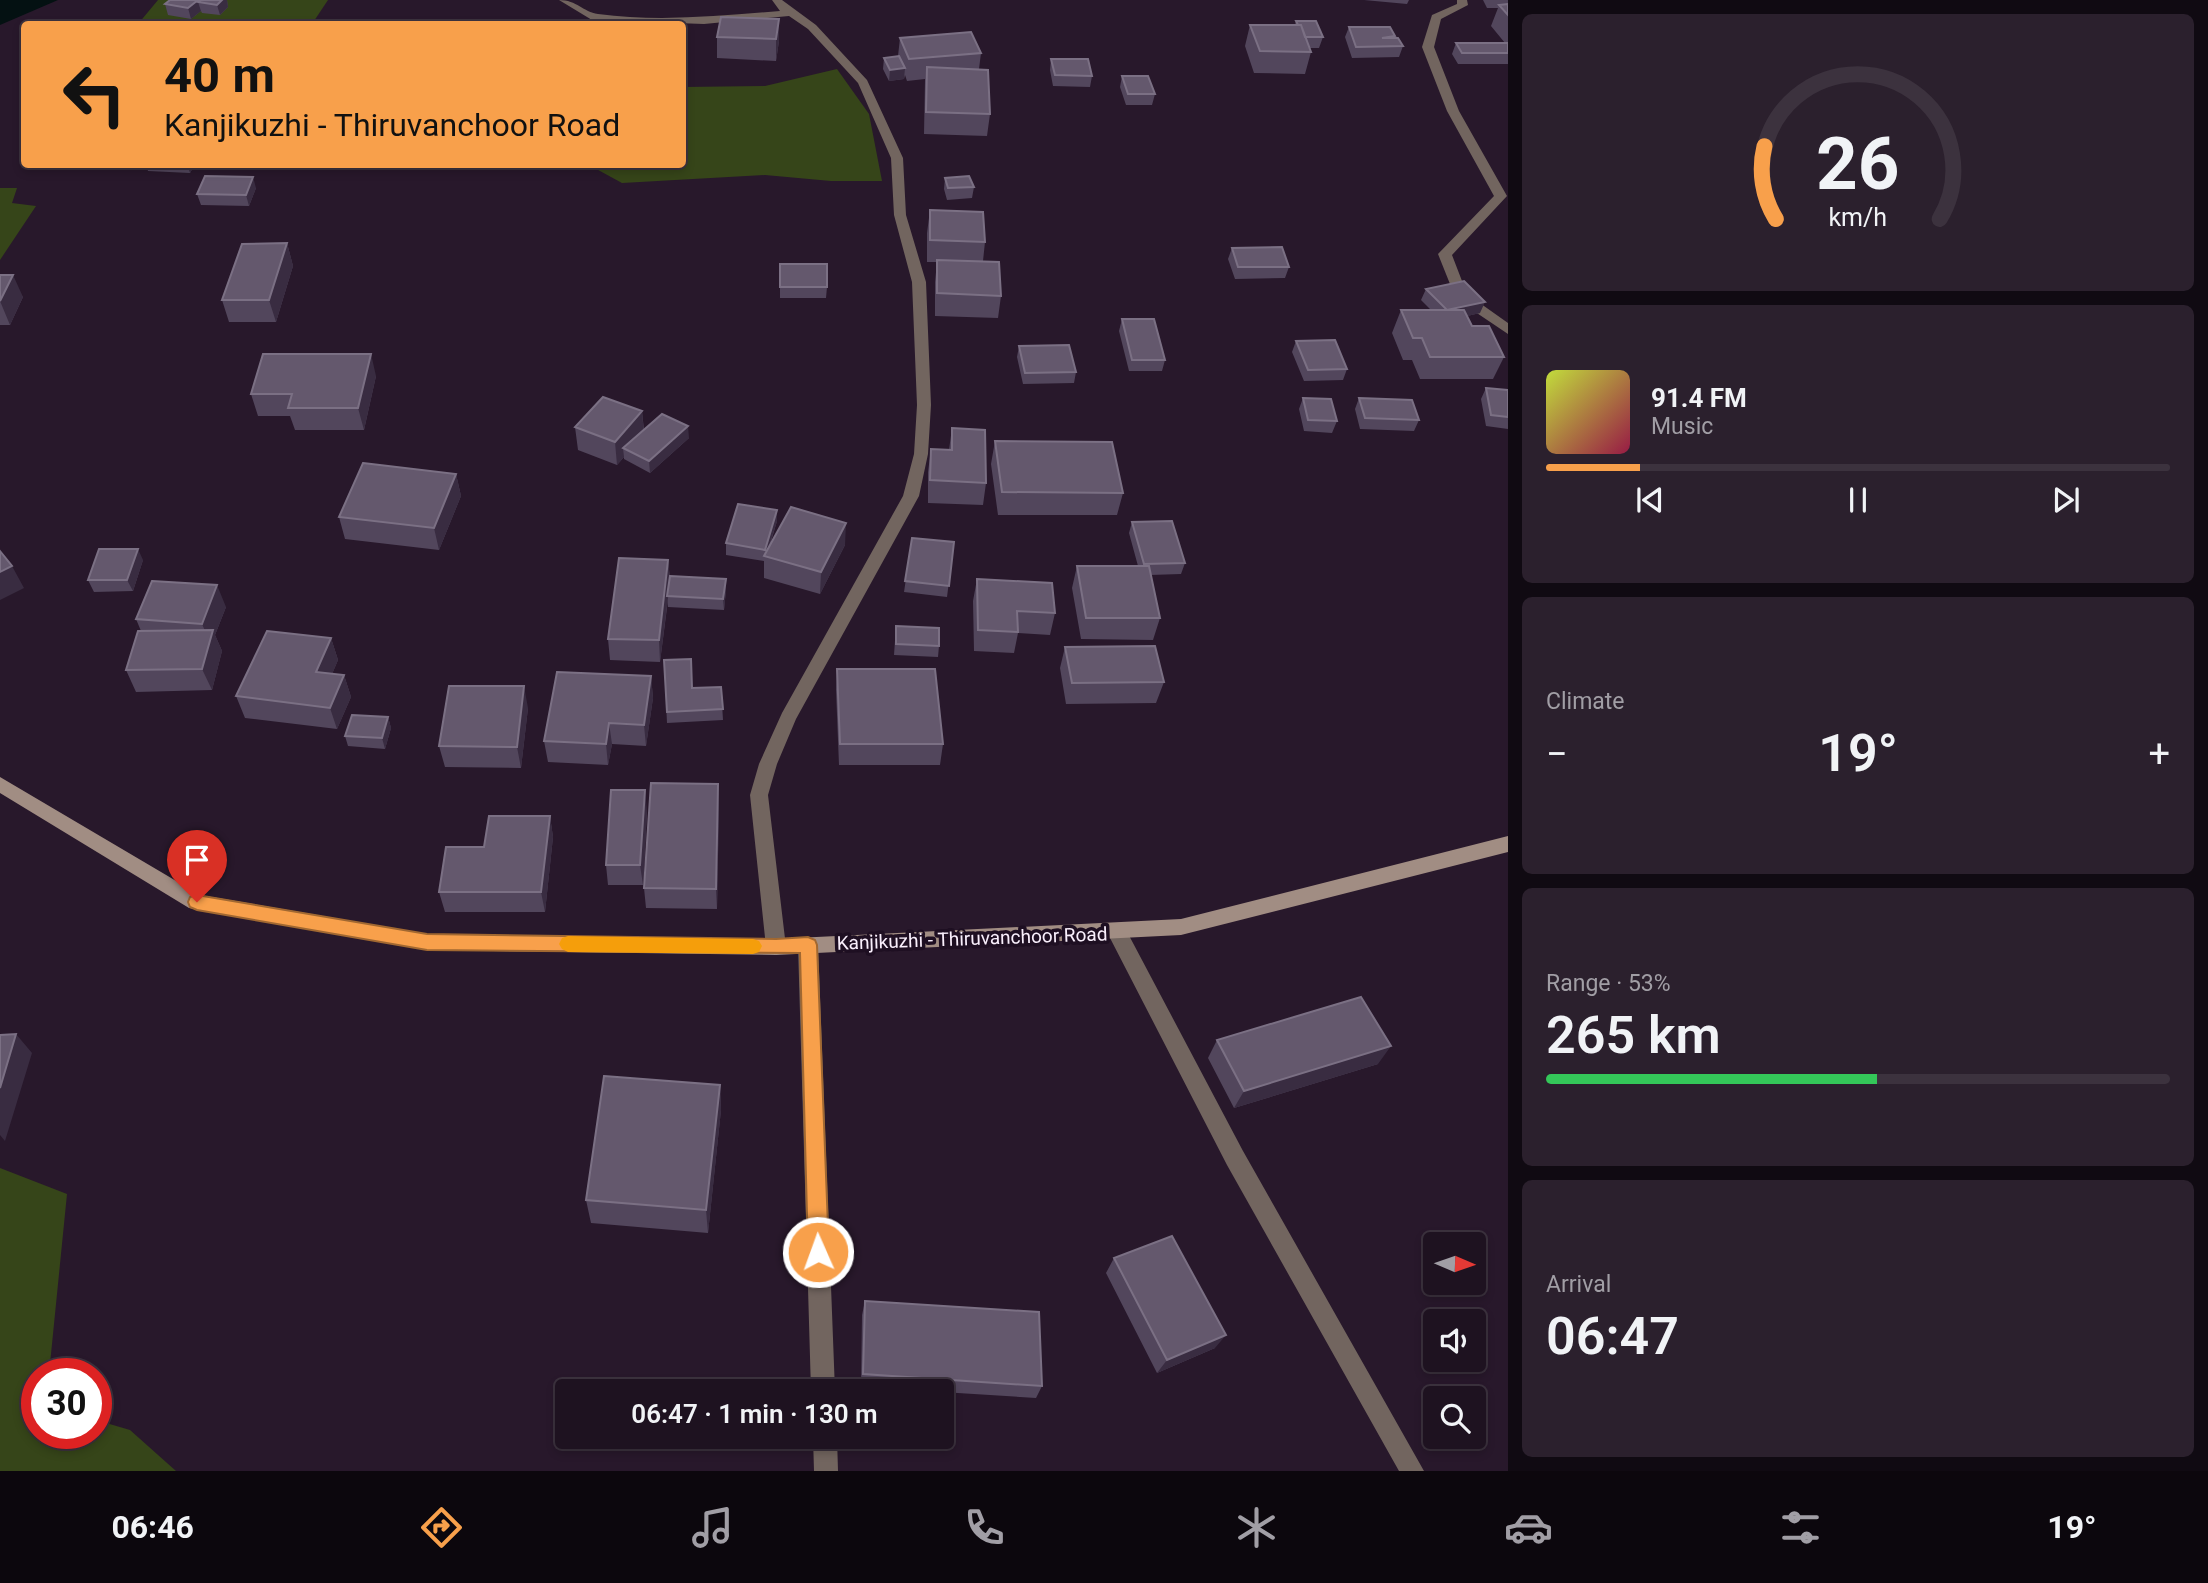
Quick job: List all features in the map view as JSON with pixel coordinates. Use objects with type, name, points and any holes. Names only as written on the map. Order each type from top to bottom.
[{"type":"main road","name":"Kanjikuzhi - Thiruvanchoor Road","points":[[0,784],[197,902],[427,942],[776,947],[1181,927],[1508,844]]},
{"type":"street","points":[[564,0],[592,17],[704,21],[791,13]]},
{"type":"street","points":[[776,947],[759,795],[768,764],[788,718],[911,496],[921,454],[924,405],[919,282],[900,215],[897,158],[863,82],[811,27],[779,5],[777,0]]},
{"type":"street","points":[[1462,0],[1463,5],[1436,17],[1428,47],[1453,111],[1501,196],[1445,254],[1461,296],[1508,330]]},
{"type":"street","points":[[1117,932],[1236,1158],[1412,1471]]},
{"type":"street","points":[[808,945],[823,1379]]},
{"type":"street","points":[[825,1449],[826,1471]]},
{"type":"green space","points":[[158,0],[328,0],[314,21],[140,21]]},
{"type":"green space","points":[[837,69],[869,114],[882,181],[831,181],[765,175],[622,183],[594,168],[686,168],[686,87],[765,86]]},
{"type":"green space","points":[[0,188],[17,188],[12,203],[36,206],[0,260]]},
{"type":"green space","points":[[0,1168],[67,1194],[51,1358],[21,1358],[21,1449],[112,1449],[112,1425],[130,1430],[176,1471],[0,1471]]},
{"type":"shaded area","points":[[0,0],[58,0],[0,25]]},
{"type":"building","points":[[170,0],[198,0],[188,8],[165,4]]},
{"type":"building","points":[[222,0],[217,5],[198,2]]},
{"type":"building","points":[[1508,4],[1508,15],[1499,5]]},
{"type":"building","points":[[721,17],[779,19],[776,39],[717,37]]},
{"type":"building","points":[[1296,21],[1316,21],[1323,37],[1305,37],[1301,25]]},
{"type":"building","points":[[1250,25],[1301,25],[1311,52],[1260,51]]},
{"type":"building","points":[[1349,27],[1390,27],[1395,36],[1382,38],[1398,38],[1403,46],[1356,47]]},
{"type":"building","points":[[971,32],[981,53],[909,59],[900,38]]},
{"type":"building","points":[[1456,43],[1508,43],[1508,53],[1462,53]]},
{"type":"building","points":[[899,56],[905,68],[890,70],[884,58]]},
{"type":"building","points":[[1051,59],[1088,59],[1092,76],[1055,75]]},
{"type":"building","points":[[927,67],[988,70],[990,114],[926,112]]},
{"type":"building","points":[[1122,76],[1148,76],[1155,94],[1128,94]]},
{"type":"building","points":[[205,176],[253,177],[246,195],[197,194]]},
{"type":"building","points":[[969,176],[974,187],[948,188],[945,178]]},
{"type":"building","points":[[930,210],[983,212],[985,242],[930,240]]},
{"type":"building","points":[[287,243],[269,300],[222,300],[242,244]]},
{"type":"building","points":[[1282,247],[1289,267],[1238,267],[1232,248]]},
{"type":"building","points":[[937,260],[999,262],[1001,296],[937,293]]},
{"type":"building","points":[[780,264],[827,264],[827,287],[780,287]]},
{"type":"building","points":[[0,275],[13,275],[0,301]]},
{"type":"building","points":[[1464,281],[1485,302],[1447,310],[1426,289]]},
{"type":"building","points":[[1401,310],[1464,310],[1472,326],[1489,326],[1504,357],[1430,357],[1422,338],[1413,338]]},
{"type":"building","points":[[1122,319],[1154,319],[1165,360],[1132,360]]},
{"type":"building","points":[[1335,340],[1347,369],[1308,370],[1296,341]]},
{"type":"building","points":[[1069,345],[1076,372],[1025,373],[1019,346]]},
{"type":"building","points":[[263,354],[371,354],[358,408],[288,408],[292,394],[251,394]]},
{"type":"building","points":[[1486,388],[1508,390],[1508,417],[1491,415]]},
{"type":"building","points":[[603,397],[642,411],[615,442],[575,427]]},
{"type":"building","points":[[1303,398],[1331,399],[1337,421],[1308,420]]},
{"type":"building","points":[[1359,398],[1412,400],[1419,420],[1365,418]]},
{"type":"building","points":[[662,414],[688,426],[649,461],[623,448]]},
{"type":"building","points":[[952,428],[985,430],[986,483],[930,480],[931,449],[952,450]]},
{"type":"building","points":[[995,441],[1112,442],[1123,493],[1002,492]]},
{"type":"building","points":[[363,463],[456,474],[434,528],[339,517]]},
{"type":"building","points":[[738,504],[777,510],[765,550],[726,543]]},
{"type":"building","points":[[791,507],[846,523],[821,572],[764,556]]},
{"type":"building","points":[[1172,521],[1185,563],[1144,564],[1132,522]]},
{"type":"building","points":[[912,538],[954,542],[949,586],[905,581]]},
{"type":"building","points":[[99,549],[138,549],[127,580],[88,580]]},
{"type":"building","points":[[0,551],[12,566],[0,572]]},
{"type":"building","points":[[619,558],[668,560],[659,640],[608,639]]},
{"type":"building","points":[[1077,566],[1149,566],[1160,618],[1086,618]]},
{"type":"building","points":[[670,576],[726,579],[723,599],[667,596]]},
{"type":"building","points":[[977,579],[1052,583],[1055,613],[1017,611],[1018,632],[978,630]]},
{"type":"building","points":[[152,581],[217,585],[202,624],[136,619]]},
{"type":"building","points":[[896,626],[939,628],[939,646],[896,644]]},
{"type":"building","points":[[213,630],[202,669],[126,670],[138,631]]},
{"type":"building","points":[[267,631],[331,638],[316,672],[344,675],[330,708],[236,696]]},
{"type":"building","points":[[1155,646],[1164,682],[1072,683],[1065,647]]},
{"type":"building","points":[[691,659],[692,688],[721,687],[723,709],[667,712],[664,660]]},
{"type":"building","points":[[837,669],[935,669],[943,744],[840,744]]},
{"type":"building","points":[[557,672],[651,676],[644,725],[609,723],[606,744],[544,741]]},
{"type":"building","points":[[449,686],[524,686],[517,747],[439,746]]},
{"type":"building","points":[[352,715],[388,717],[382,738],[345,736]]},
{"type":"building","points":[[651,783],[718,784],[716,889],[644,888]]},
{"type":"building","points":[[611,790],[645,790],[640,865],[606,865]]},
{"type":"building","points":[[489,816],[550,816],[541,892],[439,892],[446,847],[484,847]]},
{"type":"building","points":[[1361,997],[1391,1046],[1244,1091],[1217,1040]]},
{"type":"building","points":[[16,1034],[0,1088],[0,1035]]},
{"type":"building","points":[[604,1076],[720,1085],[706,1210],[586,1200]]},
{"type":"building","points":[[1172,1236],[1226,1335],[1167,1360],[1114,1258]]},
{"type":"building","points":[[865,1301],[1039,1312],[1042,1386],[863,1374]]},
{"type":"slow traffic","points":[[568,944],[753,946]]},
{"type":"route","points":[[197,902],[427,942],[776,947],[808,945],[818,1252]]}]
